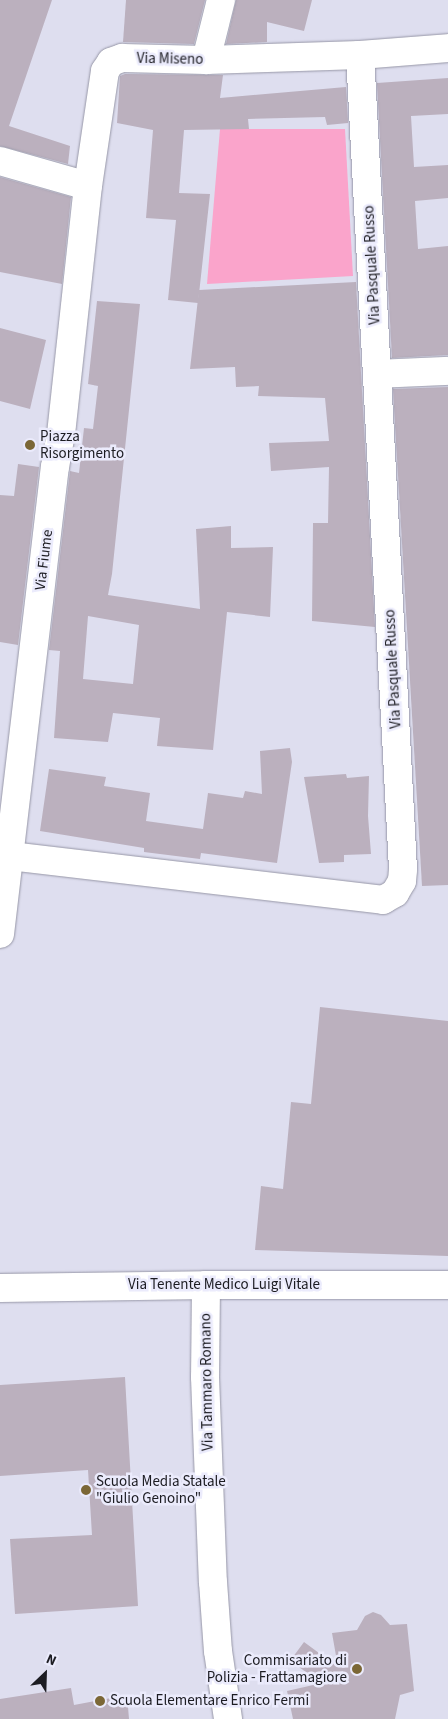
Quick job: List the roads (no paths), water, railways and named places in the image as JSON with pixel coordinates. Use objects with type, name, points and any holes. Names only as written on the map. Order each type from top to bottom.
[{"type":"street","points":[[206,60],[221,0]]},
{"type":"street","name":"Via Miseno","points":[[88,186],[105,71],[111,62],[122,58],[206,60],[360,55],[448,48]]},
{"type":"street","name":"Via Pasquale Russo","points":[[10,856],[383,900],[395,893],[402,881],[403,869],[378,374],[360,55]]},
{"type":"street","points":[[0,161],[88,186]]},
{"type":"street","name":"Via Fiume","points":[[0,934],[88,186]]},
{"type":"street","points":[[378,374],[448,371]]},
{"type":"street","name":"Via Tenente Medico Luigi Vitale","points":[[0,1288],[448,1284]]},
{"type":"street","name":"Via Tammaro Romano","points":[[206,1285],[206,1377],[213,1582],[218,1651],[228,1719]]},
{"type":"place","name":"Piazza Risorgimento","points":[[30,445]]},
{"type":"place","name":"Scuola Media Statale \"Giulio Genoino\"","points":[[86,1490]]},
{"type":"place","name":"Commisariato di Polizia - Frattamagiore","points":[[357,1669]]},
{"type":"place","name":"Scuola Elementare Enrico Fermi","points":[[100,1701]]}]
